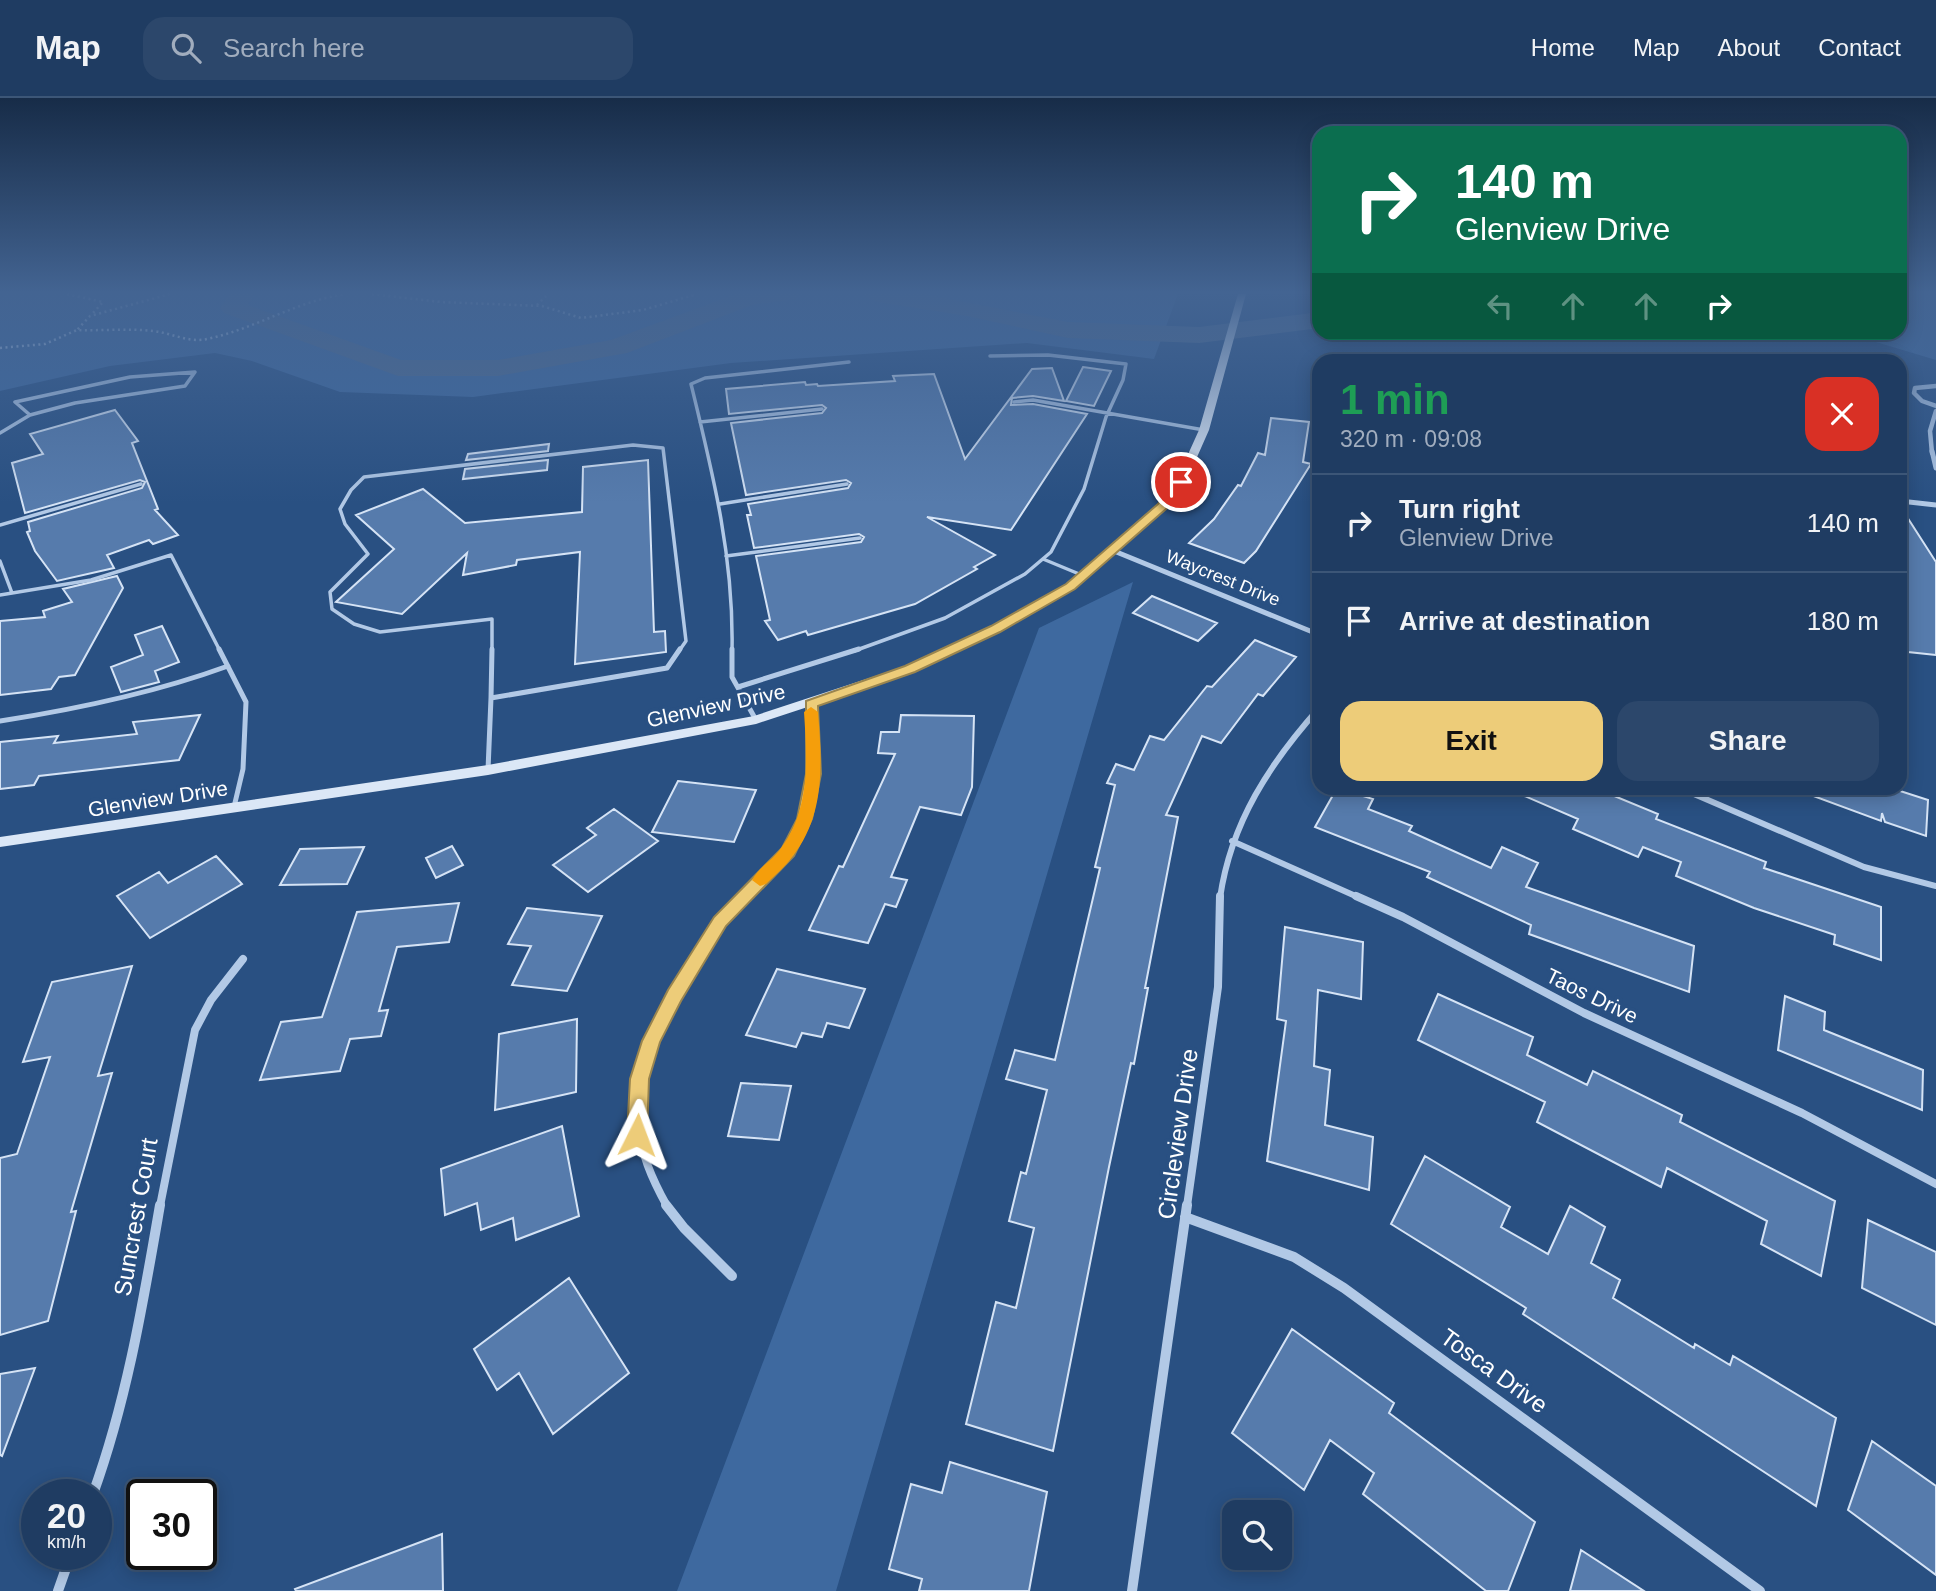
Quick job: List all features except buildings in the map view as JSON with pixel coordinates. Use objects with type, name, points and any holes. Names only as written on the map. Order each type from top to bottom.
[{"type":"main road","name":"Glenview Drive","points":[[0,842],[488,770],[756,720],[811,704],[910,669],[996,629],[1084,576],[1162,506],[1181,482],[1204,430],[1223,364]]},
{"type":"street","points":[[1936,386],[1922,386],[1916,388],[1914,393],[1936,409],[1930,419],[1931,448],[1936,468]]},
{"type":"street","points":[[1907,502],[1936,505]]},
{"type":"street","name":"Waycrest Drive","points":[[1114,551],[1312,632]]},
{"type":"street","points":[[732,1276],[671,1213],[656,1186],[637,1135],[639,1079],[651,1041],[674,995],[720,922],[788,852],[804,819],[813,788],[811,704]]},
{"type":"street","name":"Circleview Drive","points":[[1132,1591],[1218,987],[1220,896],[1232,841],[1257,787],[1287,743],[1312,716]]},
{"type":"street","points":[[1696,795],[1864,867],[1936,886]]},
{"type":"street","name":"Taos Drive","points":[[1232,841],[1403,916],[1584,1013],[1802,1114],[1936,1184]]},
{"type":"street","name":"Suncrest Court","points":[[98,1479],[113,1438],[137,1335],[174,1126],[195,1030],[211,1000],[243,959]]},
{"type":"street","name":"Tosca Drive","points":[[1185,1217],[1294,1257],[1344,1288],[1760,1591]]},
{"type":"street","points":[[58,1591],[65,1570]]},
{"type":"lane","points":[[756,720],[732,677],[733,612],[720,504],[691,384],[705,378],[834,364]]},
{"type":"lane","points":[[738,687],[842,655],[945,618],[1025,574],[1051,552],[1084,489],[1107,415],[1123,380],[1126,364],[1123,364]]},
{"type":"lane","points":[[0,431],[30,415],[75,403],[185,386],[195,372],[130,377],[15,402],[30,415]]},
{"type":"lane","points":[[1014,402],[1033,400],[1204,430]]},
{"type":"lane","points":[[700,422],[822,409]]},
{"type":"lane","points":[[488,770],[492,619],[380,632],[354,624],[332,609],[330,592],[368,554],[343,526],[339,515],[347,492],[364,477],[634,445],[663,448],[686,641],[667,668],[491,698]]},
{"type":"lane","points":[[0,525],[141,484]]},
{"type":"lane","points":[[720,504],[847,484]]},
{"type":"lane","points":[[726,556],[860,538]]},
{"type":"lane","points":[[0,595],[91,580],[172,555],[246,702],[243,769],[234,807]]},
{"type":"lane","points":[[1042,559],[1084,576]]},
{"type":"lane","points":[[0,561],[2,574],[12,593]]},
{"type":"lane","points":[[0,721],[68,711],[178,685],[228,666]]},
{"type":"shaded area","points":[[0,364],[129,364],[110,366],[0,391]]},
{"type":"shaded area","points":[[260,364],[726,364],[473,397],[340,392]]},
{"type":"shaded area","points":[[1133,582],[836,1591],[677,1591],[1039,628]]},
{"type":"waterway","points":[[386,364],[398,368],[498,368],[523,364]]},
{"type":"slow traffic","points":[[760,880],[788,852],[804,819],[813,788],[811,712]]},
{"type":"route","points":[[637,1135],[639,1079],[651,1041],[674,995],[720,922],[788,852],[804,819],[814,774],[811,704],[910,669],[996,629],[1070,587],[1162,506],[1181,482]]}]
